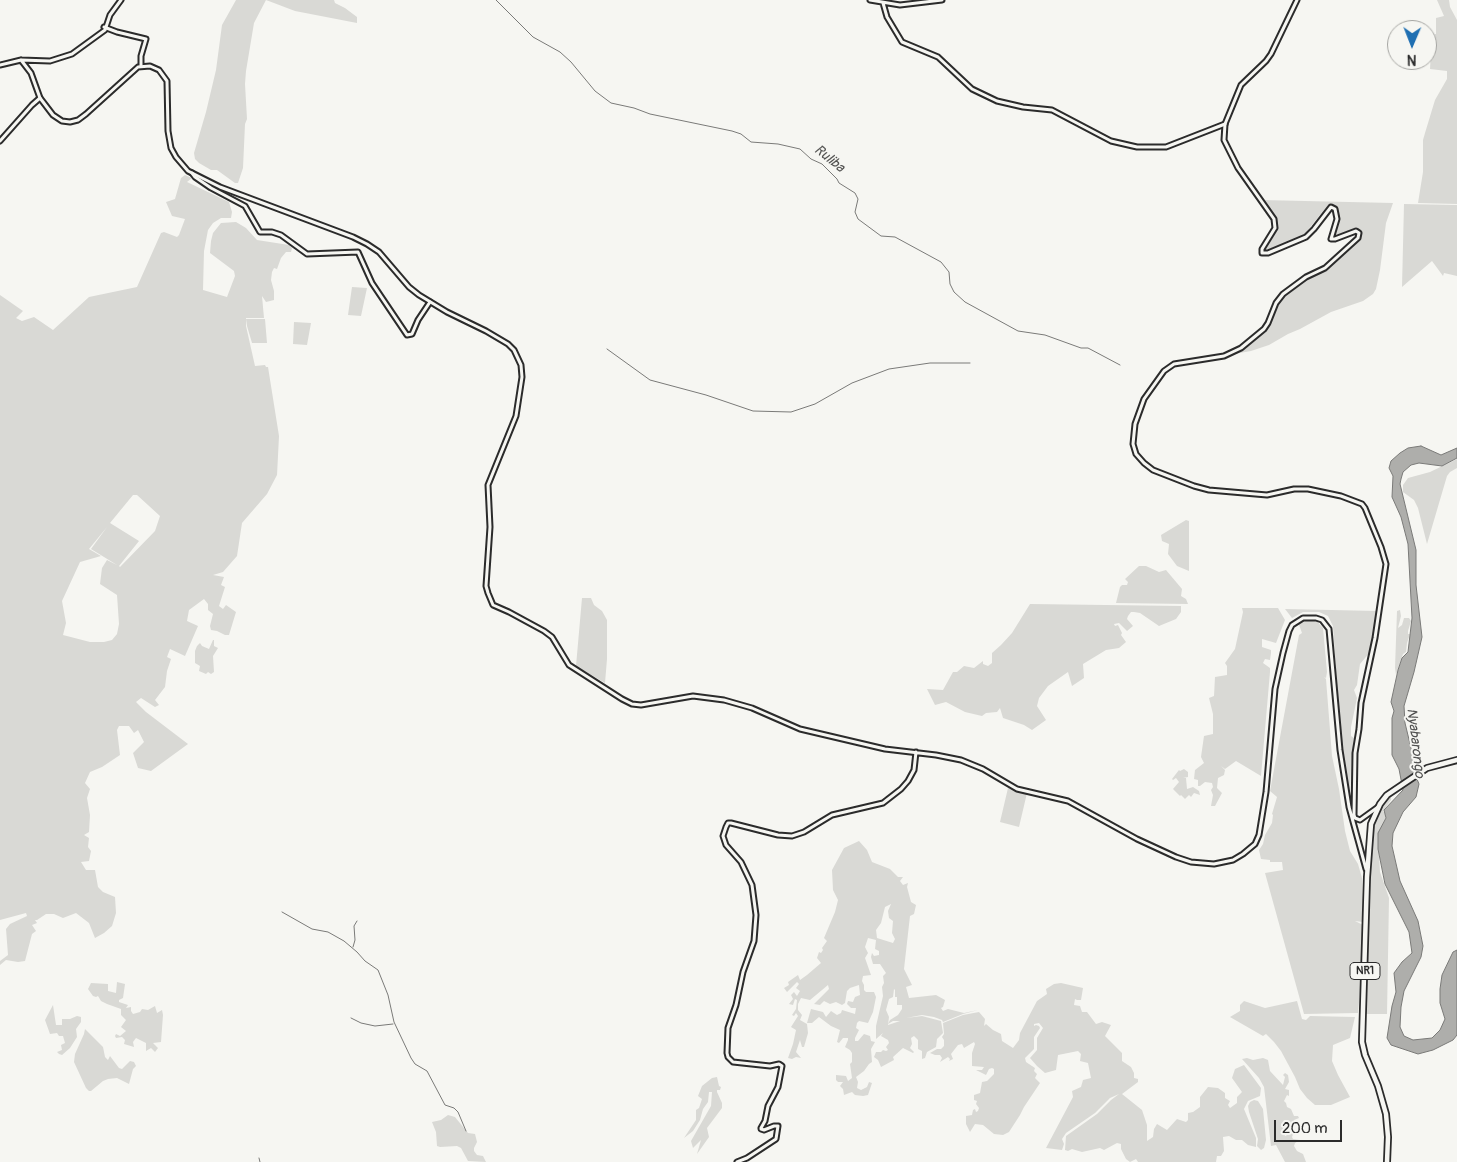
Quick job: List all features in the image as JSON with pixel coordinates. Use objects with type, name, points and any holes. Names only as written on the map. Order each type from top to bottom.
[{"type":"highway","name":"NR1","points":[[1387,1162],[1388,1137],[1386,1114],[1362,1042],[1367,877],[1371,824],[1378,807],[1387,795],[1433,765],[1457,760]]},
{"type":"main road","points":[[0,65],[21,60],[42,61],[60,59],[72,54],[105,30],[104,27],[112,11],[121,0]]},
{"type":"main road","points":[[870,0],[910,5],[942,0]]},
{"type":"main road","points":[[1297,0],[1271,54],[1241,85],[1224,124],[1224,140],[1232,159],[1274,219],[1275,228],[1262,248],[1262,253],[1268,253],[1306,237],[1331,207],[1335,209],[1337,219],[1331,238],[1335,239],[1356,231],[1358,238],[1325,268],[1306,277],[1283,294],[1276,303],[1268,324],[1252,341],[1233,353],[1174,364],[1164,371],[1144,399],[1139,412],[1133,436],[1134,451],[1140,460],[1153,470],[1209,490],[1267,495],[1294,489],[1308,489],[1341,496],[1362,504],[1365,508],[1386,562],[1375,638],[1361,703],[1355,753],[1354,815],[1360,820],[1378,807]]},
{"type":"main road","points":[[883,3],[886,14],[902,42],[938,57],[972,90],[997,101],[1023,107],[1055,110],[1111,141],[1137,147],[1166,147],[1224,124]]},
{"type":"main road","points":[[104,27],[146,39],[140,58],[141,66]]},
{"type":"main road","points":[[21,60],[31,73],[40,98],[57,119],[70,122],[78,120],[134,70],[141,66],[150,66],[159,70],[167,81],[168,131],[172,148],[176,157],[195,177],[245,206],[260,232],[281,234],[307,254],[358,252],[372,284],[407,335],[412,334],[418,320],[430,302]]},
{"type":"main road","points":[[0,141],[40,98]]},
{"type":"main road","points":[[192,173],[220,187],[367,244],[379,252],[410,287],[430,302],[508,344],[517,355],[521,365],[522,377],[516,416],[488,485],[490,527],[486,586],[493,605],[544,631],[552,637],[569,665],[632,704],[649,704],[693,696],[710,698],[752,708],[800,729],[884,749],[916,752],[961,760],[983,769],[1017,789],[1068,801],[1137,839],[1176,857],[1191,862],[1210,864],[1233,860],[1250,849],[1259,835],[1266,792],[1275,689],[1288,631],[1298,620],[1306,617],[1316,618],[1322,620],[1329,630],[1340,750],[1349,807],[1365,863],[1367,877]]},
{"type":"main road","points":[[737,1162],[747,1158],[776,1139],[778,1126],[764,1130],[761,1128],[765,1121],[768,1106],[778,1087],[782,1066],[779,1064],[770,1066],[733,1062],[727,1053],[728,1028],[736,1005],[743,972],[754,941],[756,915],[752,885],[741,862],[726,844],[723,836],[726,827],[728,823],[731,823],[778,835],[795,835],[804,832],[832,814],[883,803],[908,781],[914,770],[916,752]]},
{"type":"shaded area","points":[[236,0],[266,0],[254,23],[246,71],[247,119],[245,124],[243,168],[238,183],[235,183],[217,170],[211,170],[199,163],[195,159],[194,153],[216,70],[222,25]]},
{"type":"shaded area","points":[[266,0],[334,0],[335,3],[357,17],[357,23],[295,11]]},
{"type":"shaded area","points":[[1437,0],[1449,0],[1450,7],[1457,20],[1457,204],[1418,203],[1423,172],[1423,140],[1435,100],[1447,79],[1447,71],[1437,70],[1436,18],[1444,16]]},
{"type":"shaded area","points":[[185,175],[192,178],[187,182],[229,202],[232,212],[231,218],[221,218],[213,223],[208,230],[204,251],[203,290],[227,297],[235,276],[234,271],[210,253],[213,233],[221,223],[236,222],[246,228],[257,240],[289,245],[292,248],[291,252],[286,252],[281,258],[277,269],[274,268],[272,272],[271,280],[274,300],[266,302],[262,296],[264,318],[246,318],[255,366],[265,365],[268,367],[279,436],[277,475],[267,494],[242,523],[237,556],[223,572],[213,575],[224,577],[221,585],[225,587],[219,606],[223,609],[226,605],[236,612],[229,635],[211,630],[213,614],[208,610],[208,604],[204,599],[189,610],[187,621],[198,626],[185,656],[170,649],[167,657],[171,659],[165,687],[155,700],[159,705],[155,707],[141,698],[136,702],[188,744],[151,771],[138,768],[133,753],[144,742],[138,730],[134,733],[129,726],[119,726],[117,730],[120,755],[102,767],[90,772],[85,783],[90,789],[87,798],[90,815],[89,832],[84,835],[89,838],[88,847],[91,851],[89,861],[81,862],[86,870],[95,870],[98,887],[103,892],[115,897],[116,913],[112,926],[95,938],[89,923],[76,913],[63,918],[54,914],[46,914],[35,920],[37,923],[32,925],[36,931],[32,934],[25,961],[6,960],[0,965],[0,961],[8,955],[6,929],[10,924],[27,916],[26,913],[0,920],[0,295],[23,311],[16,318],[22,321],[34,317],[53,330],[89,297],[137,287],[161,233],[164,232],[177,237],[179,235],[185,219],[172,216],[166,202],[175,199],[181,178]],"holes":[[[133,495],[137,495],[160,516],[155,531],[120,567],[139,541],[110,523]],[[107,527],[91,549],[117,565],[107,560],[102,568],[100,584],[117,595],[119,624],[117,634],[112,640],[104,642],[90,642],[63,635],[66,623],[62,601],[80,562],[101,556],[89,549]]]},
{"type":"shaded area","points":[[1261,200],[1393,203],[1386,223],[1380,270],[1373,294],[1363,301],[1331,312],[1269,345],[1234,354],[1263,332],[1283,295],[1310,275],[1323,270],[1360,237],[1360,232],[1356,229],[1333,236],[1337,227],[1338,216],[1335,206],[1328,205],[1303,236],[1262,252],[1277,224]]},
{"type":"shaded area","points":[[1404,204],[1457,205],[1457,276],[1444,273],[1443,276],[1432,261],[1402,287]]},
{"type":"shaded area","points":[[352,287],[367,288],[361,316],[348,315]]},
{"type":"shaded area","points":[[246,319],[265,319],[267,343],[252,343]]},
{"type":"shaded area","points":[[294,322],[311,323],[307,345],[293,344]]},
{"type":"shaded area","points":[[1421,446],[1441,455],[1457,448],[1457,458],[1442,466],[1419,463],[1411,465],[1403,472],[1400,484],[1416,550],[1416,585],[1422,637],[1404,706],[1405,723],[1413,756],[1413,769],[1419,784],[1416,797],[1403,812],[1393,833],[1392,846],[1400,881],[1418,921],[1423,946],[1421,957],[1404,991],[1400,1027],[1404,1036],[1413,1040],[1432,1038],[1440,1030],[1445,1019],[1440,1003],[1442,975],[1453,952],[1457,950],[1457,1035],[1453,1040],[1433,1050],[1418,1054],[1391,1045],[1387,1038],[1396,992],[1394,973],[1412,953],[1409,932],[1385,884],[1378,849],[1378,833],[1386,818],[1384,810],[1403,790],[1399,769],[1392,755],[1392,718],[1394,711],[1391,702],[1402,658],[1408,652],[1412,618],[1408,544],[1401,517],[1392,497],[1393,476],[1389,468],[1391,461],[1400,453],[1408,448]]},
{"type":"shaded area","points":[[1457,459],[1457,468],[1447,476],[1427,544],[1418,508],[1414,500],[1403,492],[1403,485],[1408,478],[1430,472]]},
{"type":"shaded area","points":[[1186,520],[1189,521],[1189,571],[1177,566],[1168,554],[1169,544],[1162,541],[1161,535]]},
{"type":"shaded area","points":[[1139,566],[1146,566],[1159,572],[1166,570],[1182,589],[1181,596],[1186,599],[1188,604],[1116,603],[1120,587],[1127,585],[1128,582],[1125,579]]},
{"type":"shaded area","points":[[582,598],[591,598],[594,605],[602,611],[607,620],[605,683],[576,666]]},
{"type":"shaded area","points":[[1030,604],[1181,606],[1181,612],[1176,619],[1159,626],[1140,613],[1134,612],[1131,612],[1128,616],[1127,619],[1133,626],[1127,631],[1119,623],[1114,624],[1115,626],[1118,625],[1122,633],[1121,635],[1126,642],[1119,648],[1106,650],[1083,664],[1084,678],[1072,686],[1068,672],[1048,686],[1039,698],[1037,706],[1046,720],[1032,730],[1024,725],[1003,718],[1000,708],[997,712],[986,713],[982,716],[965,712],[946,702],[935,705],[927,689],[943,690],[953,672],[957,672],[964,666],[974,668],[983,661],[983,664],[988,666],[992,663],[992,653],[1012,633]]},
{"type":"shaded area","points":[[1242,608],[1278,608],[1285,620],[1276,643],[1262,639],[1262,647],[1271,650],[1271,653],[1270,660],[1265,659],[1263,663],[1270,668],[1270,672],[1261,776],[1236,761],[1225,769],[1221,766],[1225,770],[1224,775],[1218,778],[1217,788],[1222,793],[1215,806],[1211,806],[1213,795],[1211,790],[1213,787],[1212,783],[1205,782],[1198,786],[1198,780],[1194,779],[1195,770],[1204,763],[1201,757],[1204,736],[1213,734],[1213,714],[1209,698],[1214,696],[1215,677],[1227,675],[1225,663],[1235,649],[1243,612]]},
{"type":"shaded area","points":[[1285,609],[1377,611],[1371,651],[1360,664],[1357,685],[1354,690],[1357,698],[1351,727],[1351,736],[1354,738],[1350,795],[1340,733],[1333,626],[1328,616],[1319,612],[1303,612],[1292,618]]},
{"type":"shaded area","points":[[1400,610],[1401,616],[1398,628],[1402,625],[1404,618],[1409,618],[1411,621],[1406,652],[1403,654],[1396,675],[1397,611]]},
{"type":"shaded area","points":[[1316,620],[1323,628],[1327,672],[1326,678],[1324,677],[1326,679],[1332,756],[1345,831],[1350,851],[1358,864],[1362,878],[1363,922],[1355,921],[1363,925],[1364,949],[1358,1013],[1304,1014],[1265,873],[1283,870],[1282,862],[1270,862],[1270,860],[1261,859],[1259,850],[1272,823],[1272,814],[1277,797],[1270,791],[1299,635],[1302,633],[1298,622]]},
{"type":"shaded area","points":[[213,640],[214,646],[218,648],[213,656],[214,672],[206,674],[199,671],[200,666],[195,663],[195,651],[200,643],[209,649]]},
{"type":"shaded area","points":[[1184,769],[1188,772],[1188,777],[1183,778],[1186,778],[1187,789],[1193,787],[1199,791],[1200,795],[1194,793],[1191,797],[1189,795],[1185,799],[1173,789],[1179,782],[1176,778],[1172,779],[1179,770]]},
{"type":"shaded area","points":[[1008,788],[1027,793],[1019,827],[1000,822]]},
{"type":"shaded area","points":[[1391,795],[1391,800],[1383,811],[1385,820],[1378,836],[1380,872],[1389,898],[1387,1014],[1364,1014],[1373,825],[1380,807]]},
{"type":"shaded area","points":[[859,841],[867,850],[872,862],[890,869],[898,877],[903,877],[900,881],[903,885],[908,883],[907,887],[911,902],[916,905],[914,914],[910,916],[904,969],[912,985],[906,987],[909,998],[936,995],[945,1000],[941,1008],[943,1011],[948,1009],[964,1013],[978,1010],[943,1022],[934,1017],[922,1015],[906,1018],[922,1016],[941,1021],[943,1033],[937,1039],[936,1047],[927,1052],[925,1058],[922,1059],[922,1051],[918,1049],[918,1040],[914,1036],[911,1038],[912,1044],[910,1048],[913,1053],[903,1048],[893,1057],[894,1060],[881,1067],[878,1060],[874,1057],[876,1052],[888,1050],[886,1047],[889,1043],[888,1040],[881,1036],[883,1033],[876,1039],[876,1026],[883,996],[883,976],[886,973],[880,964],[873,964],[872,953],[874,956],[879,955],[879,951],[875,949],[876,940],[868,938],[865,947],[868,953],[865,958],[871,975],[863,976],[862,981],[864,990],[866,992],[874,992],[876,997],[873,1012],[868,1023],[859,1021],[857,1023],[856,1028],[859,1030],[855,1041],[858,1041],[864,1034],[870,1036],[871,1041],[875,1042],[871,1049],[872,1062],[856,1077],[858,1082],[857,1088],[861,1090],[867,1087],[869,1082],[872,1083],[868,1095],[863,1096],[855,1095],[852,1092],[844,1095],[843,1089],[840,1086],[843,1082],[836,1080],[836,1075],[846,1076],[848,1081],[852,1078],[850,1064],[852,1062],[852,1053],[845,1047],[848,1038],[843,1038],[839,1043],[837,1042],[840,1030],[819,1017],[812,1023],[807,1023],[811,1009],[823,1012],[826,1017],[831,1011],[837,1015],[842,1010],[855,1014],[856,1008],[851,1008],[847,1004],[848,1001],[853,1002],[855,997],[860,995],[859,985],[847,991],[845,1003],[842,1005],[836,1002],[830,1004],[824,1001],[820,1005],[814,1004],[829,989],[828,985],[810,1000],[801,998],[798,1004],[798,1010],[802,1015],[800,1020],[807,1024],[808,1033],[804,1047],[802,1047],[800,1040],[796,1052],[801,1058],[788,1058],[796,1030],[791,1027],[798,1016],[796,1013],[794,1016],[792,1015],[796,1009],[797,1000],[795,999],[793,1005],[789,1004],[793,999],[791,995],[794,992],[797,996],[800,991],[796,988],[799,984],[797,982],[787,992],[784,988],[789,985],[788,982],[798,975],[800,980],[821,963],[817,958],[827,941],[824,938],[838,900],[833,890],[832,870],[844,848]],"holes":[[[891,904],[888,911],[889,918],[893,921],[892,933],[895,939],[893,943],[877,938],[876,930],[881,923],[885,907]],[[894,989],[897,1005],[902,1005],[902,1009],[888,1024],[889,1017],[886,1010],[889,999],[893,997]],[[893,1021],[900,1021],[888,1025]]]},
{"type":"shaded area","points":[[117,982],[125,984],[123,998],[119,1002],[128,1005],[126,1008],[131,1007],[133,1014],[140,1012],[142,1009],[148,1010],[155,1006],[157,1013],[162,1010],[161,1042],[153,1043],[158,1048],[155,1052],[151,1048],[146,1051],[146,1043],[136,1038],[133,1042],[134,1047],[124,1044],[125,1040],[122,1037],[116,1038],[116,1034],[120,1036],[126,1031],[121,1027],[126,1020],[121,1015],[121,1009],[101,1001],[98,996],[93,996],[88,989],[91,983],[108,984],[108,991],[116,993]]},
{"type":"shaded area","points":[[1061,983],[1083,988],[1081,1000],[1075,999],[1074,1005],[1080,1006],[1082,1012],[1087,1012],[1096,1024],[1102,1022],[1111,1025],[1105,1036],[1122,1053],[1122,1061],[1131,1067],[1134,1078],[1138,1079],[1138,1082],[1122,1094],[1142,1110],[1147,1125],[1147,1141],[1153,1137],[1157,1124],[1167,1130],[1177,1119],[1186,1122],[1188,1120],[1188,1113],[1200,1107],[1200,1097],[1208,1087],[1218,1088],[1225,1093],[1225,1098],[1230,1101],[1228,1105],[1230,1108],[1237,1103],[1237,1097],[1242,1092],[1232,1078],[1235,1069],[1244,1065],[1261,1088],[1260,1096],[1248,1101],[1244,1109],[1256,1138],[1256,1147],[1229,1136],[1223,1137],[1224,1151],[1221,1156],[1217,1156],[1216,1162],[1138,1162],[1136,1159],[1130,1162],[1126,1159],[1121,1149],[1121,1144],[1117,1143],[1104,1150],[1100,1148],[1082,1152],[1072,1149],[1065,1150],[1066,1136],[1097,1114],[1119,1094],[1110,1098],[1095,1113],[1066,1133],[1062,1139],[1064,1144],[1062,1150],[1046,1148],[1073,1097],[1072,1091],[1081,1087],[1083,1080],[1091,1078],[1088,1063],[1080,1061],[1081,1054],[1078,1051],[1058,1055],[1056,1070],[1045,1073],[1037,1066],[1030,1058],[1037,1050],[1037,1038],[1043,1028],[1039,1023],[1034,1024],[1034,1026],[1039,1026],[1040,1028],[1034,1037],[1034,1049],[1025,1058],[1026,1062],[1035,1068],[1034,1071],[1037,1074],[1035,1078],[1040,1083],[1020,1115],[1009,1132],[1003,1135],[994,1134],[983,1125],[975,1124],[970,1132],[966,1124],[966,1116],[972,1115],[973,1110],[975,1109],[976,1112],[979,1108],[976,1104],[977,1101],[974,1100],[974,1095],[980,1093],[982,1082],[987,1081],[994,1074],[994,1069],[989,1069],[986,1075],[976,1070],[982,1070],[984,1067],[972,1066],[974,1042],[964,1048],[962,1044],[958,1045],[951,1054],[953,1059],[949,1061],[948,1057],[940,1062],[942,1058],[940,1055],[930,1053],[944,1046],[942,1037],[944,1034],[943,1023],[963,1015],[979,1012],[985,1019],[984,1026],[986,1024],[1001,1034],[1002,1041],[1013,1048],[1019,1040],[1020,1033],[1037,1001],[1047,994],[1046,989],[1054,984]]},
{"type":"shaded area","points":[[1244,1001],[1265,1008],[1297,1001],[1302,1019],[1306,1020],[1310,1016],[1355,1017],[1350,1038],[1333,1045],[1332,1061],[1350,1097],[1331,1105],[1315,1105],[1307,1098],[1274,1042],[1266,1034],[1263,1036],[1230,1017],[1240,1011],[1240,1005]]},
{"type":"shaded area","points":[[53,1005],[56,1025],[62,1025],[62,1019],[81,1017],[81,1022],[76,1029],[77,1037],[70,1048],[62,1055],[57,1052],[62,1050],[61,1045],[65,1043],[63,1036],[59,1036],[57,1033],[50,1034],[45,1020]]},
{"type":"shaded area","points":[[85,1029],[103,1047],[105,1057],[108,1060],[110,1056],[119,1068],[122,1069],[130,1061],[134,1062],[136,1066],[133,1069],[129,1084],[117,1078],[103,1081],[91,1091],[86,1088],[74,1062],[75,1054]]},
{"type":"shaded area","points":[[1263,1058],[1268,1060],[1270,1071],[1283,1085],[1285,1077],[1283,1075],[1285,1073],[1288,1075],[1289,1082],[1285,1089],[1289,1090],[1289,1096],[1287,1095],[1284,1101],[1294,1116],[1299,1118],[1294,1120],[1297,1124],[1292,1124],[1291,1126],[1294,1132],[1292,1137],[1293,1139],[1300,1140],[1294,1146],[1297,1151],[1303,1154],[1306,1162],[1285,1162],[1276,1145],[1271,1146],[1264,1087],[1259,1078],[1242,1059],[1253,1060]]},
{"type":"shaded area","points":[[717,1077],[721,1087],[717,1092],[722,1108],[707,1128],[709,1137],[697,1154],[701,1140],[693,1148],[691,1141],[711,1106],[712,1092],[709,1092],[708,1102],[703,1109],[700,1120],[693,1131],[684,1138],[696,1120],[696,1110],[699,1108],[702,1099],[698,1096],[702,1086],[712,1078]]},
{"type":"shaded area","points":[[1254,1100],[1258,1101],[1263,1109],[1266,1140],[1264,1148],[1261,1150],[1257,1146],[1258,1139],[1248,1106]]},
{"type":"shaded area","points":[[448,1115],[455,1117],[468,1133],[475,1134],[477,1142],[474,1151],[477,1155],[483,1156],[486,1162],[468,1161],[461,1148],[457,1146],[437,1146],[436,1132],[432,1122],[441,1120]]},
{"type":"waterway","name":"Ruliba","points":[[496,0],[533,37],[560,52],[571,62],[595,91],[611,103],[650,114],[732,131],[741,134],[751,142],[778,144],[800,149],[811,159],[822,164],[839,183],[855,193],[858,199],[855,212],[858,219],[881,236],[895,237],[941,262],[949,272],[950,284],[954,292],[965,302],[1018,331],[1045,335],[1081,348],[1088,348],[1120,365]]},
{"type":"waterway","points":[[607,349],[650,380],[706,395],[753,411],[791,412],[815,404],[852,383],[889,369],[930,363],[970,363]]},
{"type":"waterway","points":[[282,912],[312,929],[328,932],[344,941],[365,961],[378,970],[388,995],[394,1022],[411,1058],[415,1064],[427,1071],[445,1105],[454,1108],[458,1112],[466,1131]]},
{"type":"waterway","points":[[353,947],[355,940],[354,926],[357,921]]},
{"type":"waterway","points":[[351,1018],[361,1023],[375,1026],[393,1024]]},
{"type":"waterway","points":[[259,1158],[260,1162]]},
{"type":"water label","name":"Nyabarongo","points":[[1415,743]]}]
